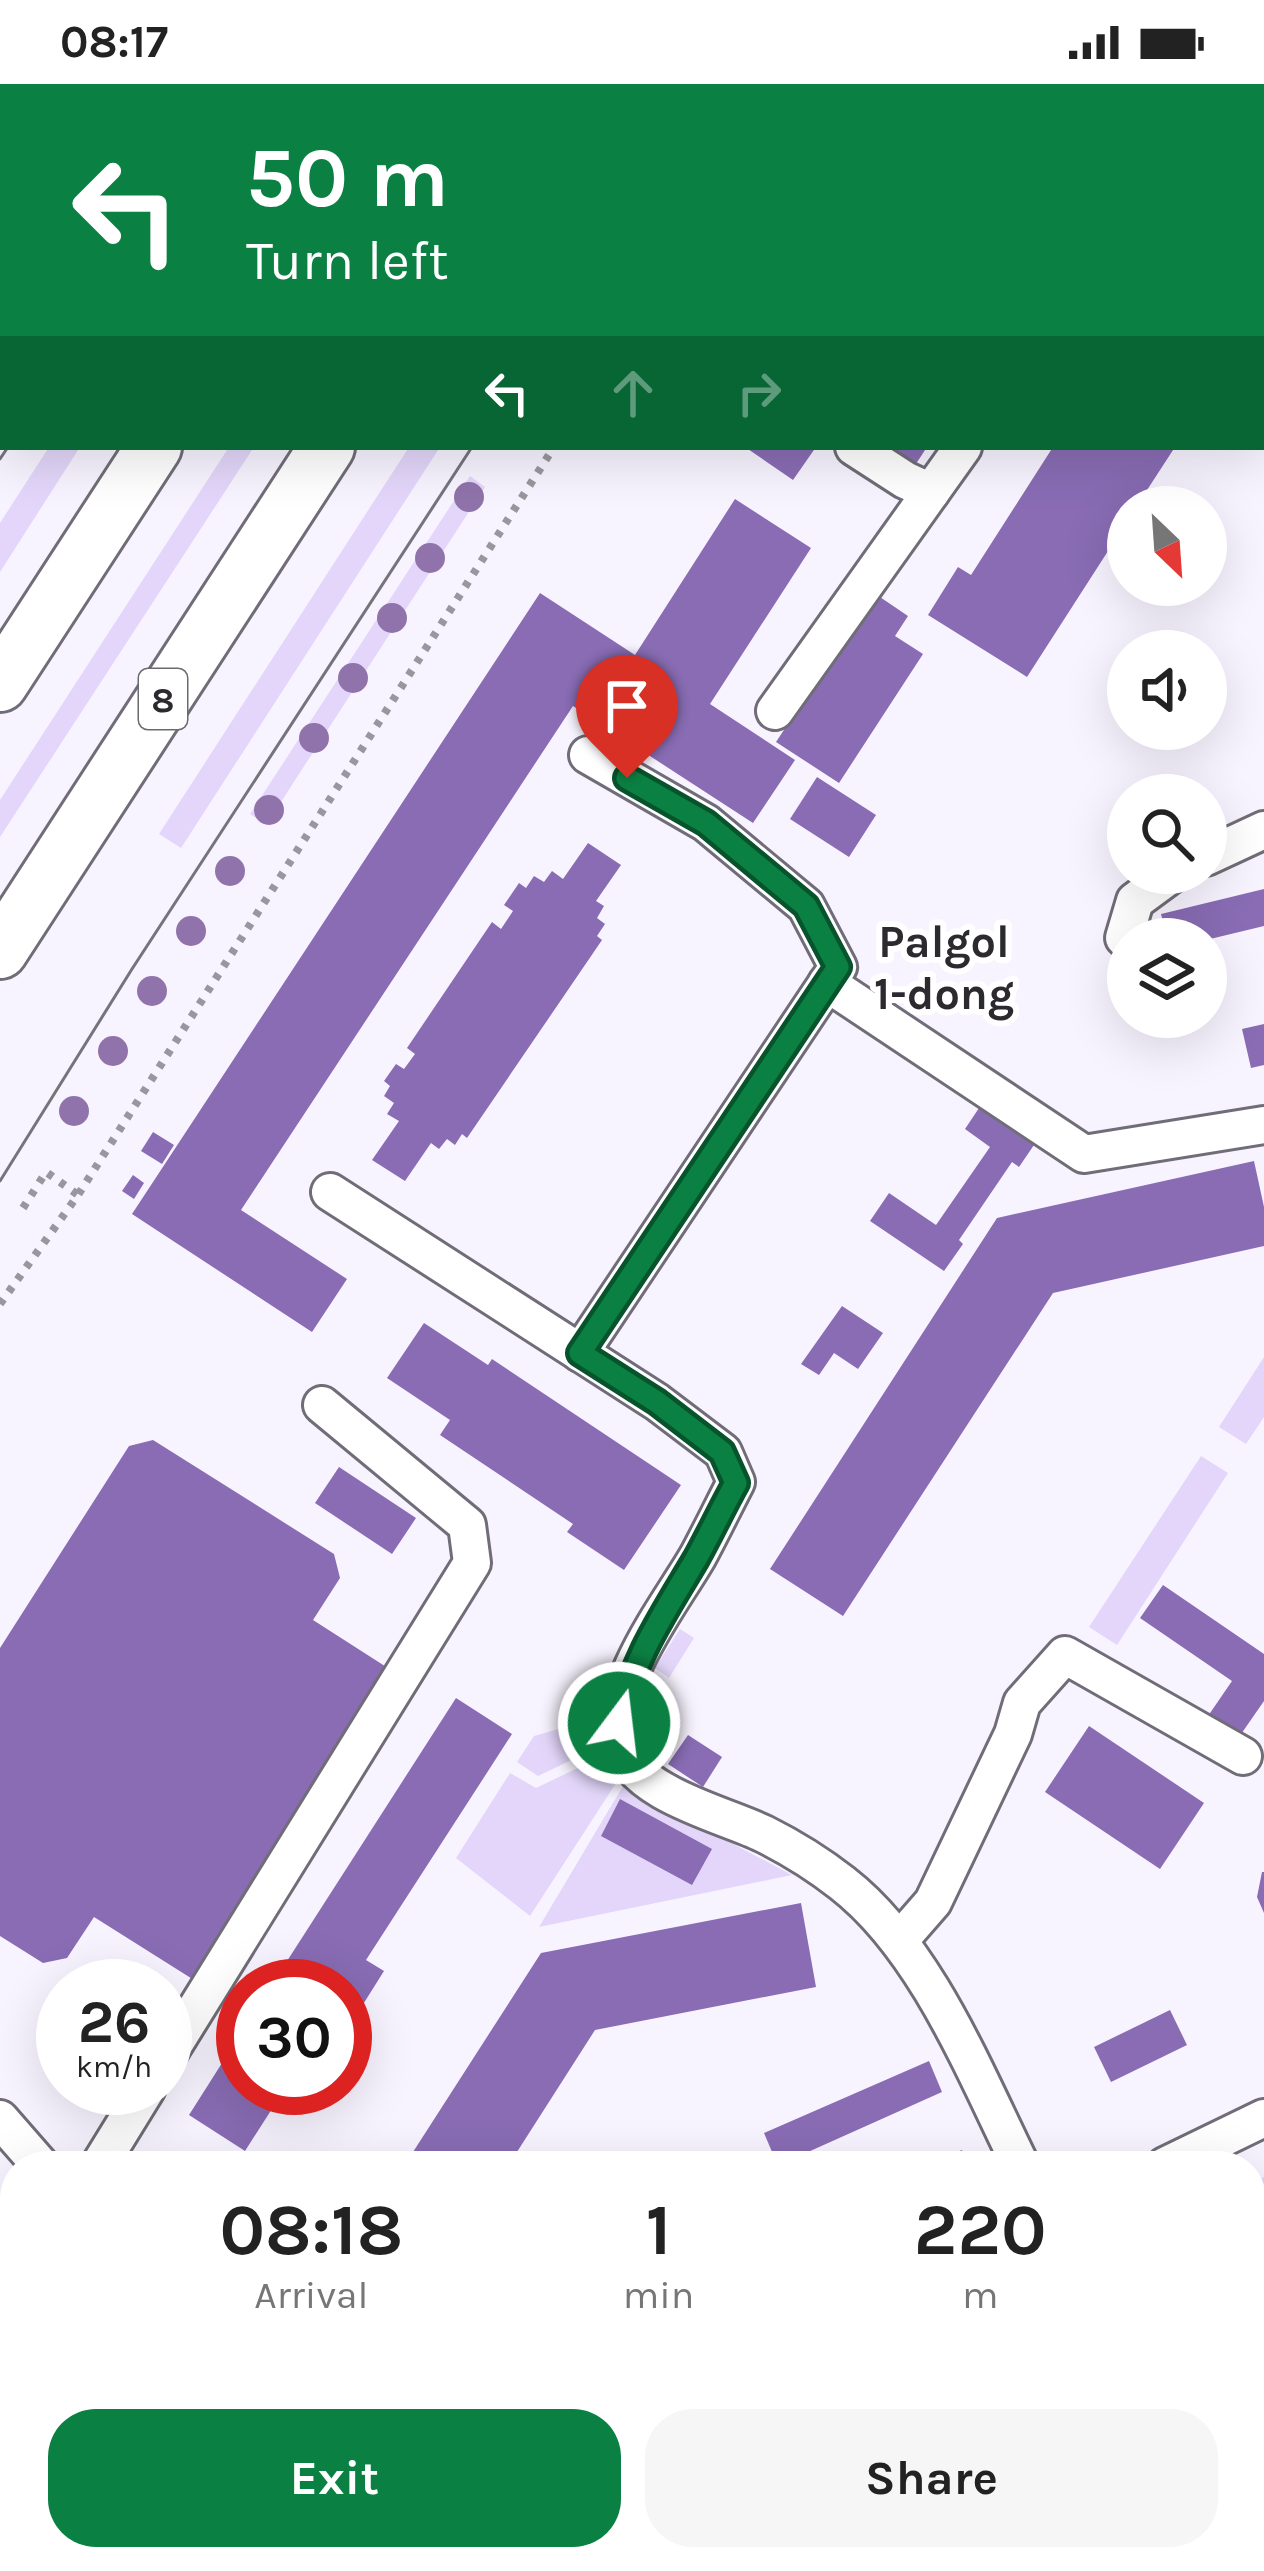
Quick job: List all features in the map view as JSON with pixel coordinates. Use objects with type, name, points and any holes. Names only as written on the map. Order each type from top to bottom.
[{"type":"highway","points":[[0,684],[152,450]]},
{"type":"highway","name":"8","points":[[0,951],[325,450]]},
{"type":"street","points":[[859,450],[932,492]]},
{"type":"street","points":[[775,711],[960,450]]},
{"type":"street","points":[[580,1353],[838,967],[806,906],[706,823],[588,755]]},
{"type":"street","points":[[1227,847],[1264,830]]},
{"type":"street","points":[[827,983],[1084,1154],[1264,1124]]},
{"type":"street","points":[[330,1192],[657,1402],[722,1452],[736,1483],[627,1682],[619,1723],[621,1746],[634,1770],[652,1784],[768,1836],[843,1884],[898,1941],[958,2038],[1014,2151]]},
{"type":"street","points":[[192,2015],[472,1563],[467,1525],[322,1405]]},
{"type":"street","points":[[898,1941],[933,1902],[1022,1703],[1065,1655],[1243,1756]]},
{"type":"street","points":[[108,2151],[130,2115]]},
{"type":"street","points":[[1196,2151],[1264,2118]]},
{"type":"street","points":[[0,2119],[28,2151]]},
{"type":"path","points":[[0,1304],[78,1195],[552,450]]},
{"type":"path","points":[[23,1208],[46,1172],[78,1195]]},
{"type":"shaded area","points":[[47,450],[78,450],[0,572],[0,523]]},
{"type":"shaded area","points":[[227,450],[252,450],[0,837],[0,800]]},
{"type":"shaded area","points":[[407,450],[438,450],[181,848],[159,834]]},
{"type":"shaded area","points":[[470,476],[485,487],[266,825],[250,814]]},
{"type":"shaded area","points":[[1264,1357],[1264,1417],[1246,1444],[1219,1427]]},
{"type":"shaded area","points":[[1201,1456],[1228,1473],[1117,1645],[1089,1627]]},
{"type":"shaded area","points":[[680,1629],[694,1638],[669,1678],[655,1668]]},
{"type":"shaded area","points":[[651,1675],[664,1684],[660,1717],[646,1738],[642,1706]]},
{"type":"shaded area","points":[[604,1716],[605,1744],[538,1776],[517,1762],[534,1736]]},
{"type":"shaded area","points":[[607,1754],[618,1780],[530,1916],[456,1858],[510,1773],[536,1788]]},
{"type":"shaded area","points":[[626,1781],[641,1795],[792,1875],[539,1927]]},
{"type":"building","points":[[749,450],[814,450],[793,480]]},
{"type":"building","points":[[881,450],[925,450],[912,470]]},
{"type":"building","points":[[1051,450],[1173,450],[1150,486],[1107,486],[1107,553],[1027,677],[928,615],[958,567],[971,575]]},
{"type":"building","points":[[735,499],[811,548],[710,704],[795,760],[753,823],[573,706],[241,1210],[347,1279],[312,1332],[132,1214],[540,593],[635,655]]},
{"type":"building","points":[[874,593],[908,616],[895,636],[923,654],[839,783],[776,742]]},
{"type":"building","points":[[817,777],[876,815],[849,857],[790,819]]},
{"type":"building","points":[[588,843],[621,865],[596,901],[604,906],[597,918],[605,924],[597,936],[602,940],[467,1138],[462,1134],[455,1145],[447,1139],[439,1149],[431,1143],[405,1181],[372,1160],[399,1121],[387,1114],[394,1103],[384,1096],[390,1086],[384,1081],[396,1064],[404,1069],[415,1054],[407,1048],[492,922],[501,929],[513,911],[504,905],[519,883],[526,888],[534,876],[544,882],[552,871],[563,879]]},
{"type":"building","points":[[1264,889],[1264,926],[1227,935],[1227,918],[1162,918],[1161,914]]},
{"type":"building","points":[[1264,1024],[1264,1065],[1251,1068],[1242,1029]]},
{"type":"building","points":[[979,1108],[1034,1145],[1019,1167],[1012,1162],[959,1240],[963,1244],[944,1271],[870,1221],[889,1193],[936,1225],[990,1147],[965,1129]]},
{"type":"building","points":[[153,1132],[174,1145],[162,1164],[141,1151]]},
{"type":"building","points":[[1254,1161],[1264,1207],[1264,1246],[1053,1293],[843,1616],[770,1569],[997,1218]]},
{"type":"building","points":[[133,1175],[144,1183],[134,1199],[122,1191]]},
{"type":"building","points":[[842,1306],[883,1333],[858,1369],[834,1353],[819,1375],[801,1364]]},
{"type":"building","points":[[424,1323],[488,1365],[492,1359],[681,1485],[624,1570],[567,1532],[573,1524],[440,1435],[450,1420],[387,1378]]},
{"type":"building","points":[[153,1440],[334,1554],[340,1578],[313,1620],[391,1670],[194,1980],[192,1959],[161,1959],[94,1917],[62,1959],[37,1959],[0,1936],[0,1648],[129,1446]]},
{"type":"building","points":[[339,1467],[416,1518],[392,1554],[315,1503]]},
{"type":"building","points":[[1163,1585],[1264,1654],[1264,1701],[1239,1737],[1208,1716],[1232,1681],[1140,1618]]},
{"type":"building","points":[[456,1698],[512,1734],[367,1959],[288,1959]]},
{"type":"building","points":[[1089,1726],[1204,1803],[1160,1869],[1045,1792]]},
{"type":"building","points":[[688,1735],[722,1757],[703,1787],[668,1764]]},
{"type":"building","points":[[620,1799],[712,1849],[692,1885],[601,1836]]},
{"type":"building","points":[[1264,1872],[1264,1913],[1257,1897]]},
{"type":"building","points":[[801,1903],[816,1987],[595,2030],[518,2151],[414,2151],[541,1953]]},
{"type":"building","points":[[372,1964],[384,1971],[372,1990]]},
{"type":"building","points":[[1170,2010],[1187,2045],[1111,2082],[1094,2047]]},
{"type":"building","points":[[929,2061],[942,2092],[810,2151],[772,2151],[764,2133]]},
{"type":"building","points":[[216,2072],[216,2115],[268,2115],[245,2151],[189,2115]]},
{"type":"tram line","points":[[0,459],[6,450]]},
{"type":"tram line","points":[[0,1181],[132,969],[470,450]]},
{"type":"district","name":"Palgol 1-dong","points":[[944,967]]},
{"type":"route","points":[[619,1723],[627,1682],[643,1647],[736,1483],[722,1452],[657,1402],[580,1353],[838,967],[806,906],[706,823],[627,778]]}]
